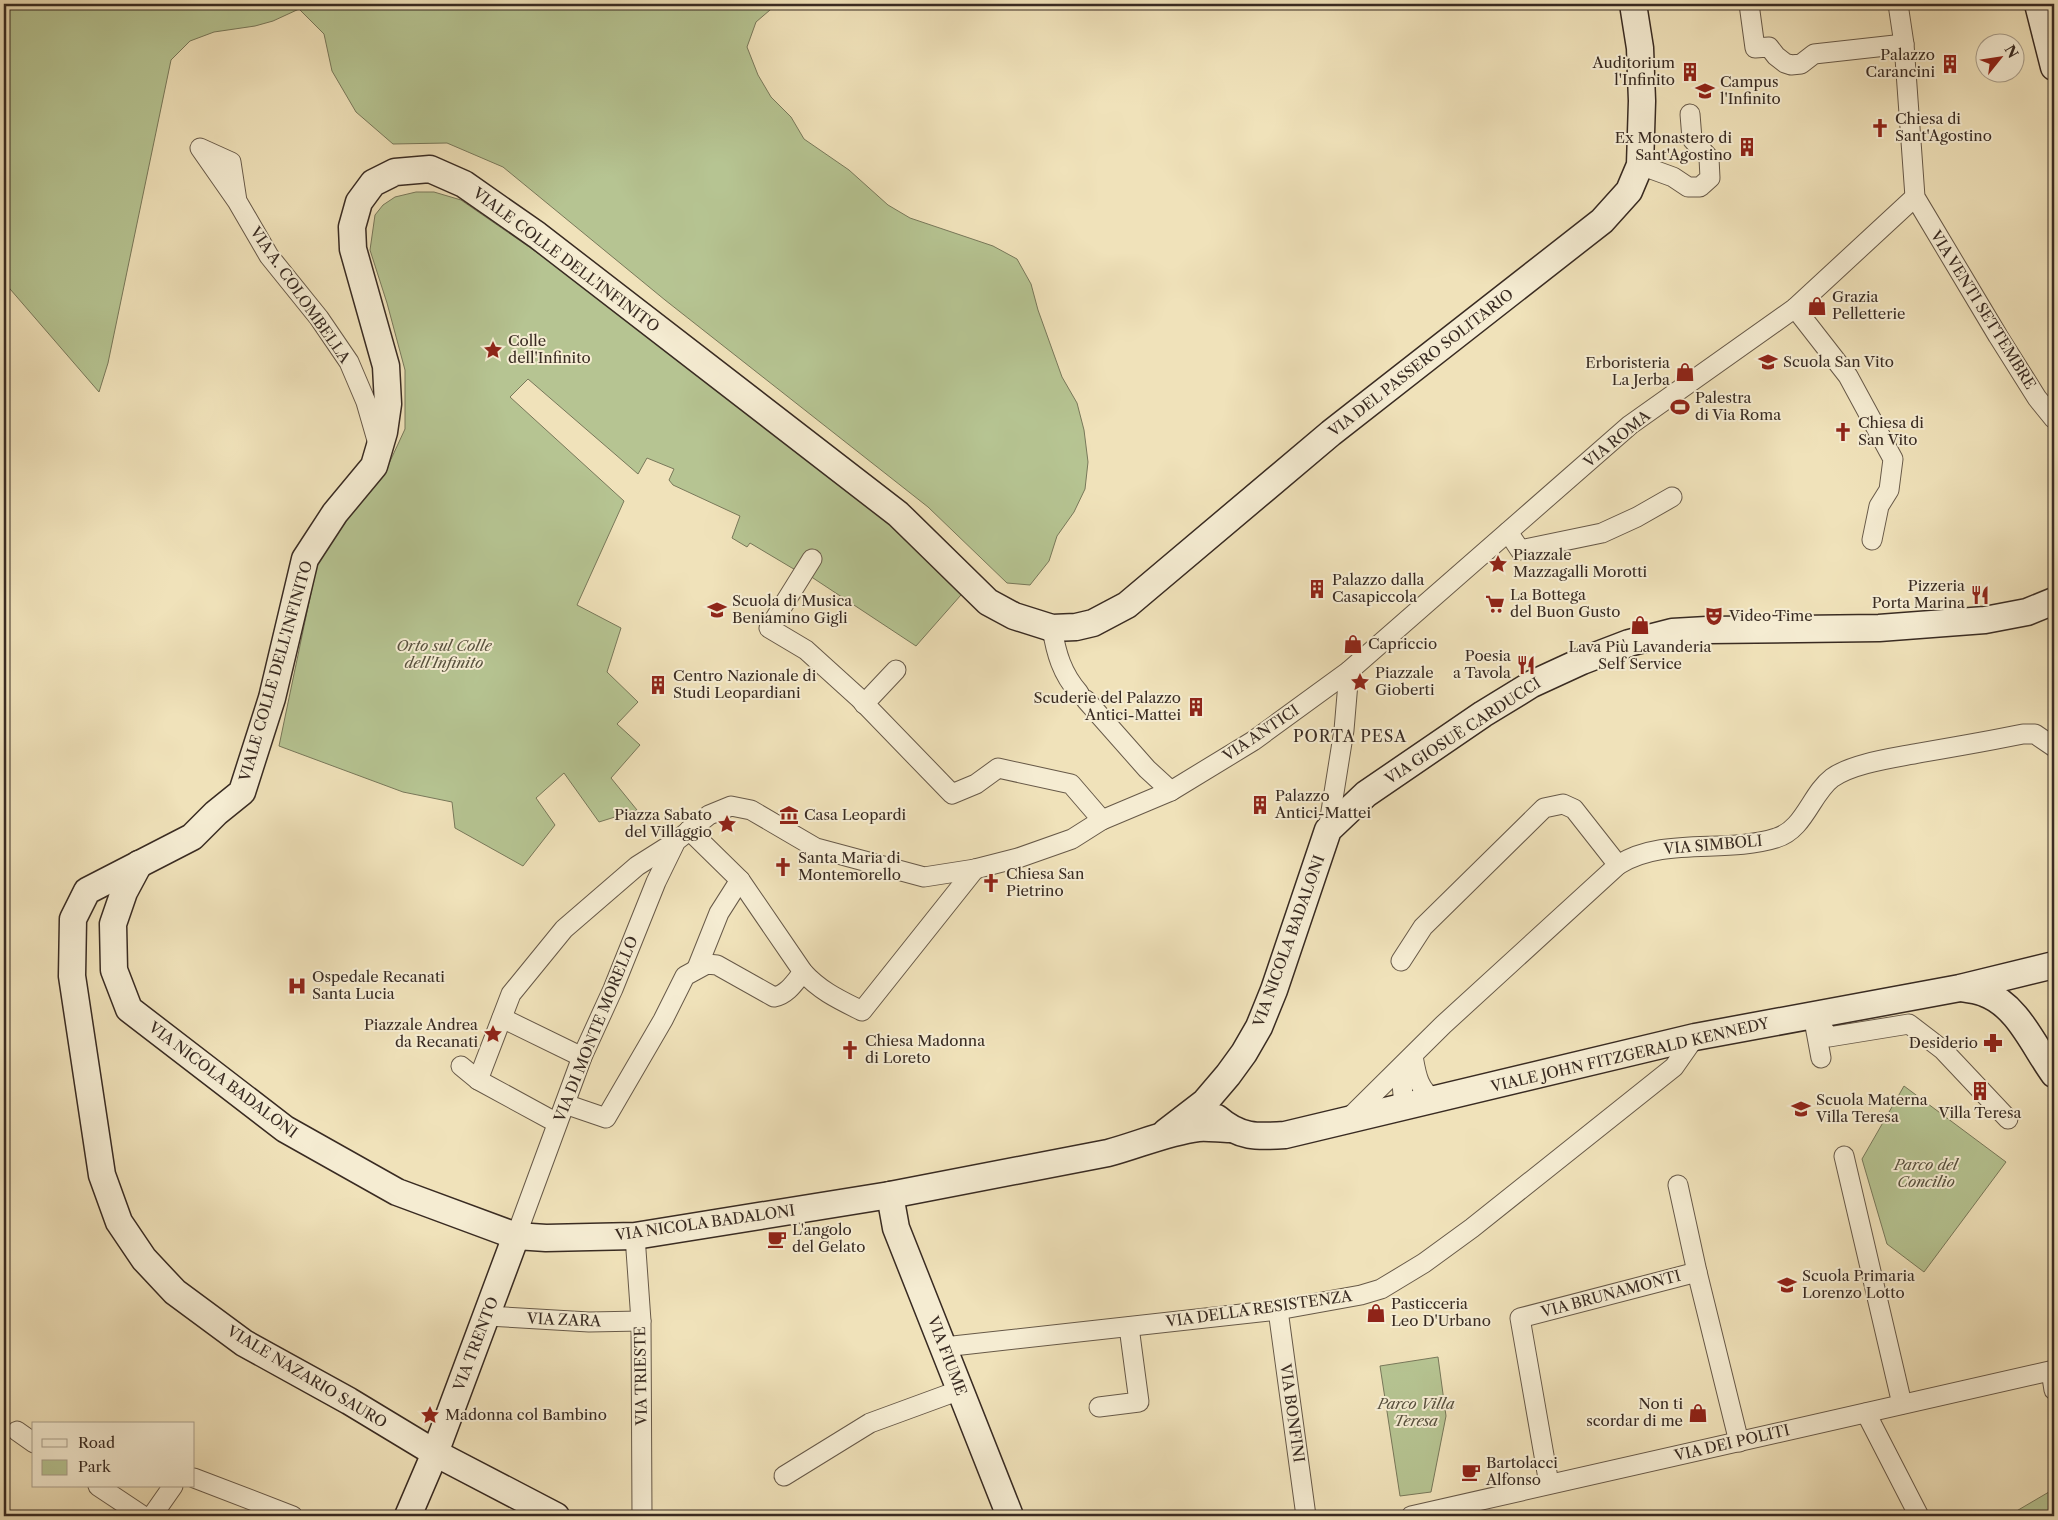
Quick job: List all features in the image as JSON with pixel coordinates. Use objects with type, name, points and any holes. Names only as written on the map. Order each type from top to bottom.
[{"type":"street","name":"VIA DEL PASSERO SOLITARIO","points":[[1052,628],[1076,627],[1093,622],[1127,605],[1331,433],[1602,221],[1629,191],[1640,165],[1642,101],[1640,48],[1632,4]]},
{"type":"street","points":[[1749,4],[1755,48],[1769,47],[1784,63],[1791,65],[1802,64],[1814,54],[1904,44]]},
{"type":"street","points":[[1898,4],[1904,44],[1915,197]]},
{"type":"street","points":[[2038,4],[2054,67]]},
{"type":"street","points":[[1640,165],[1673,177],[1688,188],[1700,187],[1710,178],[1709,158],[1692,139],[1690,114]]},
{"type":"street","name":"VIALE COLLE DELL'INFINITO","points":[[139,864],[192,837],[216,813],[242,792],[272,698],[305,560],[335,513],[374,466],[388,404],[386,366],[353,249],[352,227],[359,202],[372,183],[396,172],[430,169],[464,184],[537,235],[890,508],[988,602],[1014,616],[1052,628]]},
{"type":"street","name":"VIA ROMA","points":[[1349,671],[1630,425],[1795,308],[1915,197]]},
{"type":"street","name":"VIA VENTI SETTEMBRE","points":[[1915,197],[1998,336],[2037,398],[2054,419]]},
{"type":"street","name":"VIA A. COLOMBELLA","points":[[237,201],[269,256],[319,318],[349,362],[366,402],[380,446]]},
{"type":"street","points":[[1795,308],[1848,376],[1893,459],[1889,490],[1879,506],[1872,540]]},
{"type":"street","points":[[1508,532],[1520,550],[1602,533],[1637,518],[1672,497]]},
{"type":"street","points":[[812,559],[769,628],[806,650],[862,701],[952,794],[976,784],[998,768],[1071,784],[1102,820]]},
{"type":"street","name":"VIA GIOSUÈ CARDUCCI","points":[[1328,830],[1366,794],[1483,714],[1532,684],[1582,661],[1629,643],[1672,632],[1690,630],[1879,628],[1985,620],[2027,612],[2054,601]]},
{"type":"street","points":[[1052,628],[1056,652],[1068,681],[1147,768],[1171,791]]},
{"type":"street","points":[[862,701],[896,670]]},
{"type":"street","points":[[1328,830],[1344,730],[1349,671]]},
{"type":"street","name":"VIA ANTICI","points":[[683,836],[709,815],[731,806],[750,810],[816,848],[924,877],[974,869],[1018,858],[1072,840],[1102,820],[1171,791],[1253,741],[1349,671]]},
{"type":"street","name":"VIA SIMBOLI","points":[[1387,1103],[1413,1056],[1443,1026],[1618,866],[1632,856],[1649,851],[1755,843],[1778,838],[1791,830],[1802,819],[1832,778],[1864,764],[2023,734],[2035,734],[2054,747]]},
{"type":"street","points":[[1401,961],[1423,927],[1544,808],[1563,804],[1574,809],[1618,866]]},
{"type":"street","name":"VIA NICOLA BADALONI","points":[[1162,1135],[1205,1102],[1228,1075],[1259,1028],[1274,990],[1328,830]]},
{"type":"street","points":[[478,1080],[512,994],[564,929],[637,866],[683,836],[740,880],[803,972],[826,992],[862,1011],[974,869]]},
{"type":"street","name":"VIA DI MONTE MORELLO","points":[[516,1236],[582,1057],[613,988],[656,882],[683,836]]},
{"type":"street","name":"VIA NICOLA BADALONI","points":[[139,864],[124,892],[113,924],[114,970],[130,1009],[285,1129],[397,1192],[516,1236],[546,1238],[635,1236],[890,1194],[1108,1153],[1162,1135],[1200,1128],[1230,1129]]},
{"type":"street","name":"VIALE NAZARIO SAURO","points":[[139,864],[88,891],[74,919],[72,976],[81,1043],[102,1175],[120,1222],[144,1259],[175,1292],[236,1337],[349,1401],[434,1453],[556,1516]]},
{"type":"street","points":[[697,968],[719,913],[740,880]]},
{"type":"street","points":[[564,1104],[606,1118],[663,1020],[685,976],[697,968],[707,964],[717,965],[774,997],[780,996],[786,991],[803,972]]},
{"type":"street","points":[[2020,1022],[2015,999],[2017,985],[2043,971]]},
{"type":"street","name":"VIALE JOHN FITZGERALD KENNEDY","points":[[1205,1102],[1215,1116],[1230,1129],[1248,1135],[1286,1135],[1347,1121],[1387,1103],[1435,1100],[1695,1037],[2043,971]]},
{"type":"street","points":[[1960,988],[1984,993],[2001,1002],[2020,1022],[2054,1074]]},
{"type":"street","points":[[1813,1015],[1821,1058]]},
{"type":"street","points":[[1813,1015],[1829,1037],[1909,1024],[1943,1050],[2008,1119]]},
{"type":"street","points":[[502,1018],[582,1057]]},
{"type":"street","name":"VIA DELLA RESISTENZA","points":[[944,1347],[1278,1310],[1381,1289],[1424,1263],[1472,1228],[1674,1067],[1695,1037]]},
{"type":"street","points":[[1413,1056],[1420,1085],[1426,1095],[1435,1100]]},
{"type":"street","name":"VIA SIMBOLI","points":[[1387,1103],[1402,1083],[1413,1056]]},
{"type":"street","points":[[461,1066],[478,1080],[558,1123]]},
{"type":"street","points":[[1205,1102],[1224,1104],[1239,1113],[1266,1136]]},
{"type":"street","points":[[1844,1156],[1902,1404]]},
{"type":"street","points":[[1678,1185],[1697,1272]]},
{"type":"street","name":"VIA FIUME","points":[[890,1194],[896,1228],[1010,1516]]},
{"type":"street","name":"VIA TRENTO","points":[[408,1516],[487,1316],[516,1236]]},
{"type":"street","name":"VIA TRIESTE","points":[[635,1236],[640,1320],[642,1516]]},
{"type":"street","name":"VIA BRUNAMONTI","points":[[1549,1484],[1520,1318],[1697,1272],[1739,1442]]},
{"type":"street","name":"VIA BONFINI","points":[[1278,1310],[1306,1516]]},
{"type":"street","name":"VIA ZARA","points":[[487,1316],[590,1322],[640,1320]]},
{"type":"street","points":[[1099,1407],[1139,1402],[1129,1327]]},
{"type":"street","points":[[2052,1371],[2054,1390]]},
{"type":"street","name":"VIA DEI POLITI","points":[[1411,1516],[2052,1371]]},
{"type":"street","points":[[784,1476],[870,1423],[960,1390]]},
{"type":"street","points":[[1866,1413],[1919,1516]]},
{"type":"street","points":[[17,1431],[32,1442]]},
{"type":"street","points":[[195,1478],[293,1516]]},
{"type":"street","points":[[101,1488],[143,1516]]},
{"type":"street","points":[[152,1516],[172,1488]]},
{"type":"green space","points":[[4,4],[777,4],[756,22],[747,47],[758,75],[771,97],[791,117],[804,139],[849,170],[888,205],[910,218],[993,246],[1017,259],[1031,284],[1038,310],[1062,377],[1077,403],[1084,430],[1088,462],[1085,489],[1074,512],[1057,536],[1049,561],[1030,585],[1007,583],[928,507],[665,300],[503,167],[447,143],[393,144],[356,112],[332,71],[324,34],[299,9],[273,21],[255,26],[214,32],[190,41],[171,60],[108,363],[99,392],[4,282]]},
{"type":"green space","name":"Orto sul Colle dell'Infinito","points":[[416,192],[434,192],[461,200],[674,347],[968,587],[916,646],[810,576],[792,568],[750,543],[747,547],[732,538],[740,516],[673,485],[669,480],[674,469],[647,458],[638,474],[528,379],[510,397],[624,501],[577,605],[621,628],[607,672],[638,702],[617,724],[640,745],[611,778],[637,810],[599,822],[564,773],[536,798],[555,825],[523,866],[455,828],[452,802],[403,792],[279,746],[317,564],[347,520],[386,470],[405,429],[405,370],[370,250],[375,215],[383,205],[395,197]]},
{"type":"green space","name":"Parco del Concilio","points":[[1904,1086],[2006,1162],[1924,1272],[1887,1244],[1862,1159]]},
{"type":"green space","name":"Parco Villa Teresa","points":[[1438,1357],[1446,1416],[1431,1492],[1400,1496],[1380,1366]]},
{"type":"green space","points":[[2054,1489],[2054,1516],[2008,1516]]},
{"type":"place","name":"Palazzo Carancini","points":[[1950,64]]},
{"type":"place","name":"Auditorium l'Infinito","points":[[1690,72]]},
{"type":"place","name":"Campus l'Infinito","points":[[1705,91]]},
{"type":"place","name":"Chiesa di Sant'Agostino","points":[[1880,128]]},
{"type":"place","name":"Ex Monastero di Sant'Agostino","points":[[1747,147]]},
{"type":"place","name":"Grazia Pelletterie","points":[[1817,306]]},
{"type":"place","name":"Colle dell'Infinito","points":[[493,350]]},
{"type":"place","name":"Scuola San Vito","points":[[1768,362]]},
{"type":"place","name":"Erboristeria La Jerba","points":[[1685,372]]},
{"type":"place","name":"Palestra di Via Roma","points":[[1680,407]]},
{"type":"place","name":"Chiesa di San Vito","points":[[1843,432]]},
{"type":"place","name":"Piazzale Mazzagalli Morotti","points":[[1498,564]]},
{"type":"place","name":"Palazzo dalla Casapiccola","points":[[1317,589]]},
{"type":"place","name":"Pizzeria Porta Marina","points":[[1980,595]]},
{"type":"place","name":"La Bottega del Buon Gusto","points":[[1495,604]]},
{"type":"place","name":"Scuola di Musica Beniamino Gigli","points":[[717,610]]},
{"type":"place","name":"Video Time","points":[[1714,616]]},
{"type":"place","name":"Lava Più Lavanderia Self Service","points":[[1640,625]]},
{"type":"place","name":"Capriccio","points":[[1353,644]]},
{"type":"place","name":"Poesia a Tavola","points":[[1526,665]]},
{"type":"place","name":"Piazzale Gioberti","points":[[1360,682]]},
{"type":"place","name":"Centro Nazionale di Studi Leopardiani","points":[[658,685]]},
{"type":"place","name":"Scuderie del Palazzo Antici-Mattei","points":[[1196,707]]},
{"type":"place","name":"Palazzo Antici-Mattei","points":[[1260,805]]},
{"type":"place","name":"Casa Leopardi","points":[[789,815]]},
{"type":"place","name":"Piazza Sabato del Villaggio","points":[[727,824]]},
{"type":"place","name":"Santa Maria di Montemorello","points":[[783,867]]},
{"type":"place","name":"Chiesa San Pietrino","points":[[991,883]]},
{"type":"place","name":"Ospedale Recanati Santa Lucia","points":[[297,986]]},
{"type":"place","name":"Piazzale Andrea da Recanati","points":[[493,1034]]},
{"type":"place","name":"Desiderio","points":[[1993,1043]]},
{"type":"place","name":"Chiesa Madonna di Loreto","points":[[850,1050]]},
{"type":"place","name":"Villa Teresa","points":[[1980,1091]]},
{"type":"place","name":"Scuola Materna Villa Teresa","points":[[1801,1109]]},
{"type":"place","name":"L'angolo del Gelato","points":[[777,1239]]},
{"type":"place","name":"Scuola Primaria Lorenzo Lotto","points":[[1787,1285]]},
{"type":"place","name":"Pasticceria Leo D'Urbano","points":[[1376,1313]]},
{"type":"place","name":"Non ti scordar di me","points":[[1698,1413]]},
{"type":"place","name":"Madonna col Bambino","points":[[430,1415]]},
{"type":"place","name":"Bartolacci Alfonso","points":[[1471,1472]]},
{"type":"district","name":"PORTA PESA","points":[[1350,736]]}]
